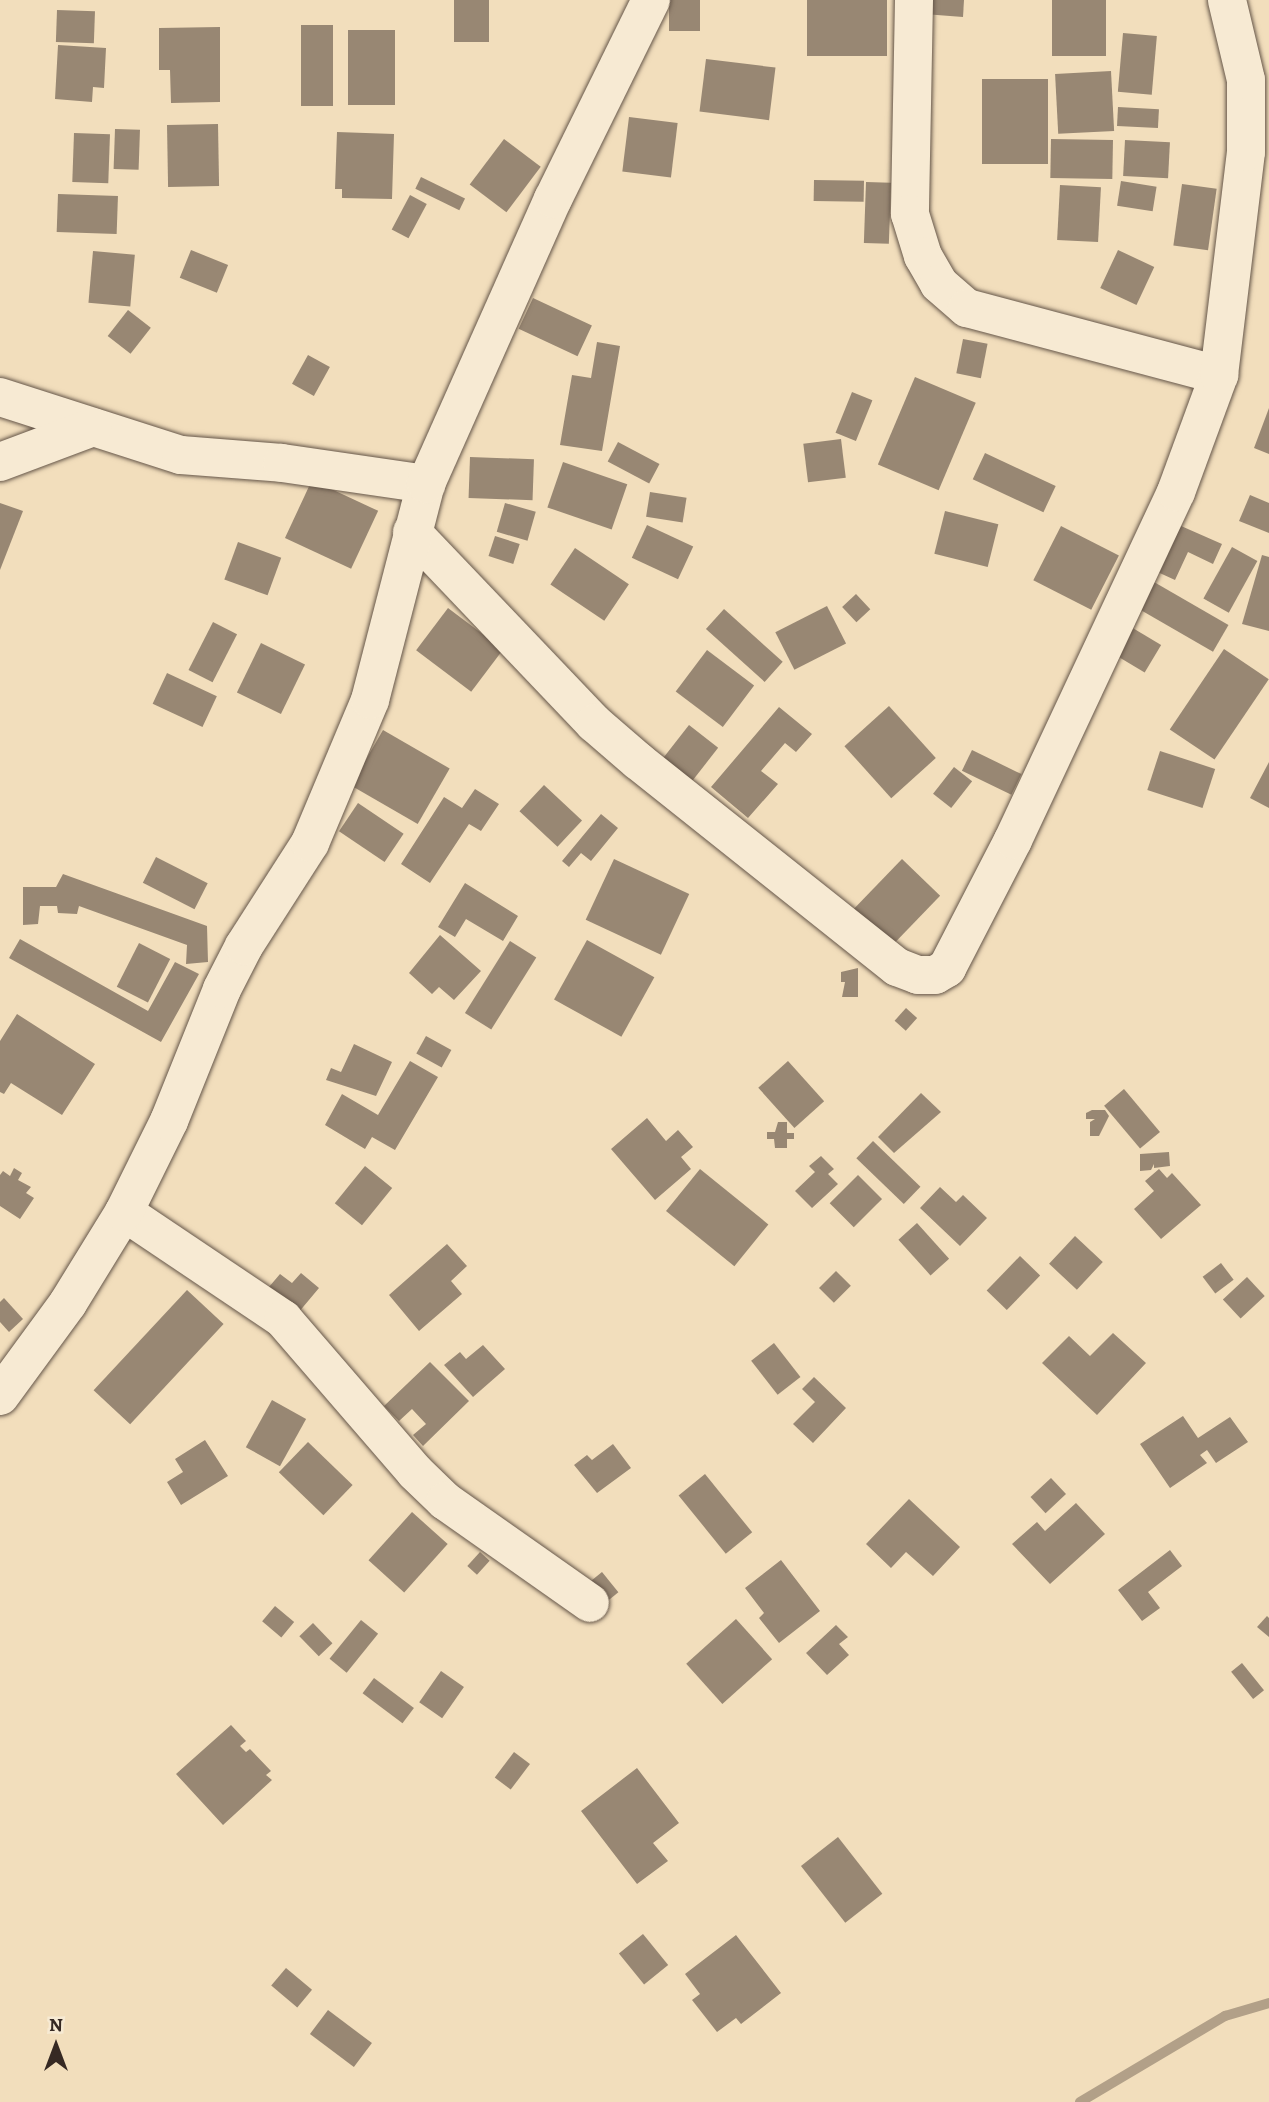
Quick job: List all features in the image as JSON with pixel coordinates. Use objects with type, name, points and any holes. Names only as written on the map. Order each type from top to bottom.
[{"type":"street","points":[[0,1396],[68,1303],[124,1212],[169,1121],[222,989],[310,843],[370,700],[426,484],[553,199],[651,0]]},
{"type":"street","points":[[914,0],[910,214],[923,256],[939,284],[967,308],[1219,376]]},
{"type":"street","points":[[412,532],[594,723],[638,761],[897,967],[935,975],[947,968],[1013,840],[1176,492],[1219,376],[1246,152],[1246,80],[1227,0]]},
{"type":"street","points":[[0,397],[181,455],[282,463],[426,484]]},
{"type":"street","points":[[0,462],[93,427]]},
{"type":"street","points":[[124,1212],[283,1319],[415,1472],[445,1501],[590,1603]]},
{"type":"building","points":[[454,0],[489,0],[489,42],[454,42]]},
{"type":"building","points":[[669,0],[700,0],[700,31],[669,31]]},
{"type":"building","points":[[807,0],[887,0],[887,56],[807,56]]},
{"type":"building","points":[[925,0],[964,0],[963,17],[924,14]]},
{"type":"building","points":[[1052,0],[1106,0],[1106,56],[1052,56]]},
{"type":"building","points":[[57,10],[95,11],[94,43],[56,42]]},
{"type":"building","points":[[301,25],[333,25],[333,106],[301,106]]},
{"type":"building","points":[[220,27],[220,102],[171,103],[170,70],[159,70],[159,28]]},
{"type":"building","points":[[348,30],[395,30],[395,105],[348,105]]},
{"type":"building","points":[[1123,33],[1157,36],[1152,95],[1118,92]]},
{"type":"building","points":[[58,45],[106,48],[104,88],[93,87],[92,102],[55,99]]},
{"type":"building","points":[[706,59],[775,68],[769,120],[700,112]]},
{"type":"building","points":[[1111,71],[1114,131],[1058,134],[1055,74]]},
{"type":"building","points":[[982,79],[1048,79],[1048,164],[982,164]]},
{"type":"building","points":[[1118,107],[1159,109],[1158,128],[1117,126]]},
{"type":"building","points":[[629,117],[678,123],[671,178],[622,172]]},
{"type":"building","points":[[218,124],[219,186],[168,187],[167,125]]},
{"type":"building","points":[[115,129],[140,130],[139,170],[114,169]]},
{"type":"building","points":[[337,132],[394,134],[392,199],[342,198],[342,189],[335,189]]},
{"type":"building","points":[[74,133],[110,134],[108,183],[72,182]]},
{"type":"building","points":[[504,139],[541,167],[506,212],[470,185]]},
{"type":"building","points":[[1051,139],[1113,140],[1112,179],[1050,178]]},
{"type":"building","points":[[1125,140],[1170,142],[1168,178],[1123,176]]},
{"type":"building","points":[[421,177],[465,198],[459,210],[415,189]]},
{"type":"building","points":[[814,180],[864,181],[864,202],[814,201]]},
{"type":"building","points":[[1121,181],[1157,187],[1153,211],[1117,206]]},
{"type":"building","points":[[866,182],[891,183],[889,244],[864,243]]},
{"type":"building","points":[[1182,184],[1217,189],[1208,250],[1173,245]]},
{"type":"building","points":[[1060,185],[1101,187],[1098,242],[1057,240]]},
{"type":"building","points":[[58,194],[118,196],[117,234],[57,232]]},
{"type":"building","points":[[410,195],[427,204],[408,238],[392,229]]},
{"type":"building","points":[[191,250],[228,265],[217,293],[180,278]]},
{"type":"building","points":[[1118,250],[1154,267],[1137,305],[1100,288]]},
{"type":"building","points":[[93,251],[135,255],[130,306],[88,303]]},
{"type":"building","points":[[533,298],[592,325],[578,356],[519,329]]},
{"type":"building","points":[[128,310],[151,328],[131,354],[108,336]]},
{"type":"building","points":[[963,339],[988,344],[981,378],[956,373]]},
{"type":"building","points":[[597,342],[620,346],[602,451],[560,445],[572,375],[591,378]]},
{"type":"building","points":[[308,355],[330,367],[314,396],[292,384]]},
{"type":"building","points":[[915,377],[976,403],[939,490],[878,464]]},
{"type":"building","points":[[852,392],[872,400],[856,441],[836,433]]},
{"type":"building","points":[[1269,408],[1269,454],[1254,448]]},
{"type":"building","points":[[841,439],[846,478],[808,482],[803,444]]},
{"type":"building","points":[[618,442],[659,464],[649,483],[608,461]]},
{"type":"building","points":[[985,453],[1056,486],[1043,512],[973,479]]},
{"type":"building","points":[[470,457],[534,459],[533,500],[469,498]]},
{"type":"building","points":[[563,462],[627,484],[612,530],[547,507]]},
{"type":"building","points":[[312,480],[378,511],[351,569],[285,538]]},
{"type":"building","points":[[650,492],[687,498],[683,522],[646,517]]},
{"type":"building","points":[[1250,495],[1269,503],[1269,533],[1239,521]]},
{"type":"building","points":[[0,503],[23,511],[0,570]]},
{"type":"building","points":[[505,503],[536,512],[527,541],[497,532]]},
{"type":"building","points":[[945,511],[998,524],[988,567],[934,554]]},
{"type":"building","points":[[1172,522],[1222,544],[1213,564],[1188,552],[1175,580],[1151,569]]},
{"type":"building","points":[[647,525],[693,547],[678,579],[632,558]]},
{"type":"building","points":[[1061,526],[1119,556],[1091,610],[1033,580]]},
{"type":"building","points":[[495,536],[520,544],[513,564],[489,556]]},
{"type":"building","points":[[238,542],[281,558],[268,595],[224,580]]},
{"type":"building","points":[[1232,547],[1257,561],[1229,613],[1203,599]]},
{"type":"building","points":[[575,548],[629,584],[604,621],[550,584]]},
{"type":"building","points":[[1262,555],[1269,557],[1269,631],[1242,624]]},
{"type":"building","points":[[1154,582],[1228,625],[1213,652],[1138,609]]},
{"type":"building","points":[[856,594],[870,609],[856,622],[842,607]]},
{"type":"building","points":[[827,606],[846,643],[794,670],[775,632]]},
{"type":"building","points":[[448,608],[503,650],[471,692],[416,650]]},
{"type":"building","points":[[724,609],[783,662],[765,682],[706,629]]},
{"type":"building","points":[[213,622],[237,634],[213,682],[188,670]]},
{"type":"building","points":[[1126,624],[1161,645],[1145,673],[1110,651]]},
{"type":"building","points":[[261,643],[305,664],[281,714],[237,692]]},
{"type":"building","points":[[1224,649],[1269,679],[1215,760],[1170,729]]},
{"type":"building","points":[[707,650],[754,686],[723,727],[676,692]]},
{"type":"building","points":[[167,673],[217,696],[202,727],[153,704]]},
{"type":"building","points":[[889,706],[936,758],[891,798],[844,746]]},
{"type":"building","points":[[779,707],[812,734],[796,752],[785,743],[761,771],[778,784],[748,818],[711,787]]},
{"type":"building","points":[[689,725],[718,748],[682,793],[653,771]]},
{"type":"building","points":[[383,730],[450,768],[418,824],[351,785]]},
{"type":"building","points":[[972,750],[1021,774],[1011,795],[962,771]]},
{"type":"building","points":[[1160,751],[1215,769],[1202,808],[1147,790]]},
{"type":"building","points":[[1269,762],[1269,808],[1250,798]]},
{"type":"building","points":[[954,767],[972,781],[951,808],[933,794]]},
{"type":"building","points":[[544,785],[582,820],[557,847],[519,811]]},
{"type":"building","points":[[475,789],[499,804],[481,831],[469,824],[430,883],[401,864],[444,797],[462,808]]},
{"type":"building","points":[[358,803],[404,834],[385,862],[339,831]]},
{"type":"building","points":[[601,814],[618,828],[591,861],[581,853],[569,867],[562,861]]},
{"type":"building","points":[[156,857],[208,883],[195,909],[143,883]]},
{"type":"building","points":[[614,859],[689,894],[661,955],[586,920]]},
{"type":"building","points":[[902,859],[940,896],[888,950],[850,913]]},
{"type":"building","points":[[63,874],[207,926],[208,962],[186,964],[187,945],[79,906],[77,914],[58,913],[57,906],[40,906],[38,924],[23,925],[23,887],[56,887]]},
{"type":"building","points":[[465,883],[518,916],[503,941],[466,919],[455,937],[438,927]]},
{"type":"building","points":[[440,935],[481,971],[454,1000],[439,987],[432,994],[409,973]]},
{"type":"building","points":[[20,939],[148,1011],[175,962],[199,974],[161,1042],[9,958]]},
{"type":"building","points":[[587,940],[654,977],[621,1037],[554,999]]},
{"type":"building","points":[[510,941],[536,957],[491,1030],[465,1013]]},
{"type":"building","points":[[139,943],[170,959],[148,1003],[117,987]]},
{"type":"building","points":[[858,968],[858,997],[842,997],[845,982],[841,982],[841,972]]},
{"type":"building","points":[[906,1008],[917,1018],[906,1031],[895,1021]]},
{"type":"building","points":[[17,1014],[95,1064],[62,1115],[11,1083],[4,1094],[0,1092],[0,1041]]},
{"type":"building","points":[[426,1036],[451,1050],[442,1068],[416,1053]]},
{"type":"building","points":[[354,1044],[392,1062],[376,1096],[326,1080],[331,1068],[341,1072]]},
{"type":"building","points":[[410,1061],[438,1077],[395,1150],[372,1137],[365,1149],[325,1125],[342,1094],[378,1115]]},
{"type":"building","points":[[788,1061],[824,1101],[794,1128],[758,1088]]},
{"type":"building","points":[[1124,1089],[1160,1132],[1140,1149],[1104,1106]]},
{"type":"building","points":[[921,1093],[941,1112],[894,1153],[878,1137]]},
{"type":"building","points":[[1105,1110],[1109,1116],[1099,1136],[1090,1136],[1090,1122],[1095,1119],[1086,1119],[1086,1113]]},
{"type":"building","points":[[647,1118],[666,1141],[678,1130],[693,1147],[681,1157],[691,1169],[655,1200],[611,1149]]},
{"type":"building","points":[[778,1122],[787,1122],[787,1133],[794,1133],[794,1139],[787,1139],[787,1148],[775,1148],[774,1139],[767,1139],[767,1132],[775,1132]]},
{"type":"building","points":[[873,1141],[920,1187],[904,1204],[856,1158]]},
{"type":"building","points":[[1169,1152],[1170,1166],[1154,1168],[1154,1164],[1151,1170],[1140,1171],[1140,1154]]},
{"type":"building","points":[[821,1156],[834,1169],[828,1174],[838,1184],[812,1208],[795,1191],[815,1172],[809,1166]]},
{"type":"building","points":[[365,1166],[392,1188],[362,1225],[335,1203]]},
{"type":"building","points":[[14,1168],[22,1173],[18,1180],[31,1187],[26,1193],[34,1198],[20,1219],[0,1206],[0,1175],[3,1171],[10,1176]]},
{"type":"building","points":[[700,1169],[768,1224],[734,1266],[666,1211]]},
{"type":"building","points":[[1159,1169],[1167,1178],[1172,1173],[1201,1205],[1161,1239],[1134,1209],[1154,1191],[1145,1181]]},
{"type":"building","points":[[858,1175],[882,1199],[854,1227],[830,1203]]},
{"type":"building","points":[[940,1187],[956,1202],[963,1195],[987,1218],[960,1246],[920,1208]]},
{"type":"building","points":[[917,1223],[949,1259],[931,1275],[898,1240]]},
{"type":"building","points":[[1075,1236],[1103,1262],[1077,1290],[1049,1264]]},
{"type":"building","points":[[447,1244],[467,1266],[451,1281],[462,1294],[419,1331],[389,1295]]},
{"type":"building","points":[[1020,1256],[1040,1275],[1007,1310],[987,1291]]},
{"type":"building","points":[[1221,1263],[1234,1280],[1215,1294],[1203,1277]]},
{"type":"building","points":[[836,1271],[851,1286],[834,1303],[819,1288]]},
{"type":"building","points":[[301,1273],[319,1288],[293,1319],[263,1294],[280,1274],[292,1283]]},
{"type":"building","points":[[1247,1277],[1265,1296],[1241,1319],[1223,1300]]},
{"type":"building","points":[[187,1290],[224,1324],[130,1424],[94,1390]]},
{"type":"building","points":[[4,1298],[23,1319],[9,1332],[0,1322],[0,1302]]},
{"type":"building","points":[[1113,1333],[1146,1363],[1097,1415],[1042,1363],[1069,1336],[1090,1356]]},
{"type":"building","points":[[774,1343],[800,1377],[778,1395],[751,1361]]},
{"type":"building","points":[[483,1345],[505,1369],[473,1397],[444,1365],[460,1352],[466,1359]]},
{"type":"building","points":[[430,1362],[469,1401],[423,1446],[413,1435],[426,1424],[412,1409],[399,1421],[384,1406]]},
{"type":"building","points":[[814,1377],[846,1408],[813,1443],[793,1424],[815,1402],[802,1389]]},
{"type":"building","points":[[272,1400],[306,1419],[280,1466],[246,1447]]},
{"type":"building","points":[[1183,1416],[1198,1438],[1230,1417],[1248,1442],[1216,1463],[1207,1450],[1200,1455],[1207,1463],[1170,1488],[1140,1444]]},
{"type":"building","points":[[205,1440],[228,1476],[181,1505],[167,1482],[183,1472],[175,1459]]},
{"type":"building","points":[[308,1442],[353,1485],[323,1515],[279,1472]]},
{"type":"building","points":[[613,1444],[631,1468],[597,1493],[574,1465],[587,1455],[592,1460]]},
{"type":"building","points":[[705,1474],[752,1532],[726,1554],[679,1495]]},
{"type":"building","points":[[1051,1478],[1066,1494],[1046,1513],[1031,1497]]},
{"type":"building","points":[[909,1499],[960,1547],[933,1576],[906,1552],[891,1568],[866,1544]]},
{"type":"building","points":[[1076,1503],[1105,1534],[1050,1584],[1012,1544],[1037,1522],[1045,1531]]},
{"type":"building","points":[[412,1512],[448,1544],[404,1592],[369,1560]]},
{"type":"building","points":[[1170,1550],[1182,1566],[1148,1592],[1160,1608],[1142,1621],[1118,1590]]},
{"type":"building","points":[[480,1552],[490,1561],[477,1575],[467,1566]]},
{"type":"building","points":[[781,1560],[820,1611],[779,1643],[759,1618],[764,1613],[745,1588]]},
{"type":"building","points":[[602,1572],[618,1592],[604,1604],[587,1584]]},
{"type":"building","points":[[275,1606],[294,1622],[281,1637],[262,1621]]},
{"type":"building","points":[[1267,1616],[1269,1618],[1269,1637],[1257,1627]]},
{"type":"building","points":[[736,1619],[772,1659],[722,1704],[686,1664]]},
{"type":"building","points":[[361,1620],[378,1634],[347,1673],[330,1659]]},
{"type":"building","points":[[313,1623],[332,1643],[319,1656],[299,1636]]},
{"type":"building","points":[[836,1625],[848,1637],[839,1644],[849,1655],[827,1675],[806,1653]]},
{"type":"building","points":[[1242,1663],[1264,1690],[1253,1699],[1231,1672]]},
{"type":"building","points":[[441,1671],[464,1687],[442,1718],[419,1702]]},
{"type":"building","points":[[374,1678],[414,1708],[402,1723],[363,1693]]},
{"type":"building","points":[[231,1725],[246,1741],[240,1746],[246,1752],[250,1749],[271,1771],[266,1775],[272,1780],[223,1825],[176,1774]]},
{"type":"building","points":[[514,1752],[530,1764],[511,1790],[495,1778]]},
{"type":"building","points":[[637,1768],[679,1823],[653,1843],[668,1861],[637,1884],[581,1811]]},
{"type":"building","points":[[838,1837],[882,1894],[845,1923],[801,1866]]},
{"type":"building","points":[[643,1934],[668,1965],[644,1985],[619,1954]]},
{"type":"building","points":[[736,1935],[781,1993],[741,2024],[736,2018],[717,2032],[692,2000],[700,1994],[685,1974]]},
{"type":"building","points":[[286,1968],[312,1990],[297,2007],[271,1986]]},
{"type":"building","points":[[328,2010],[372,2043],[354,2067],[310,2034]]},
{"type":"waterway","points":[[1080,2102],[1225,2016],[1269,2003]]}]
